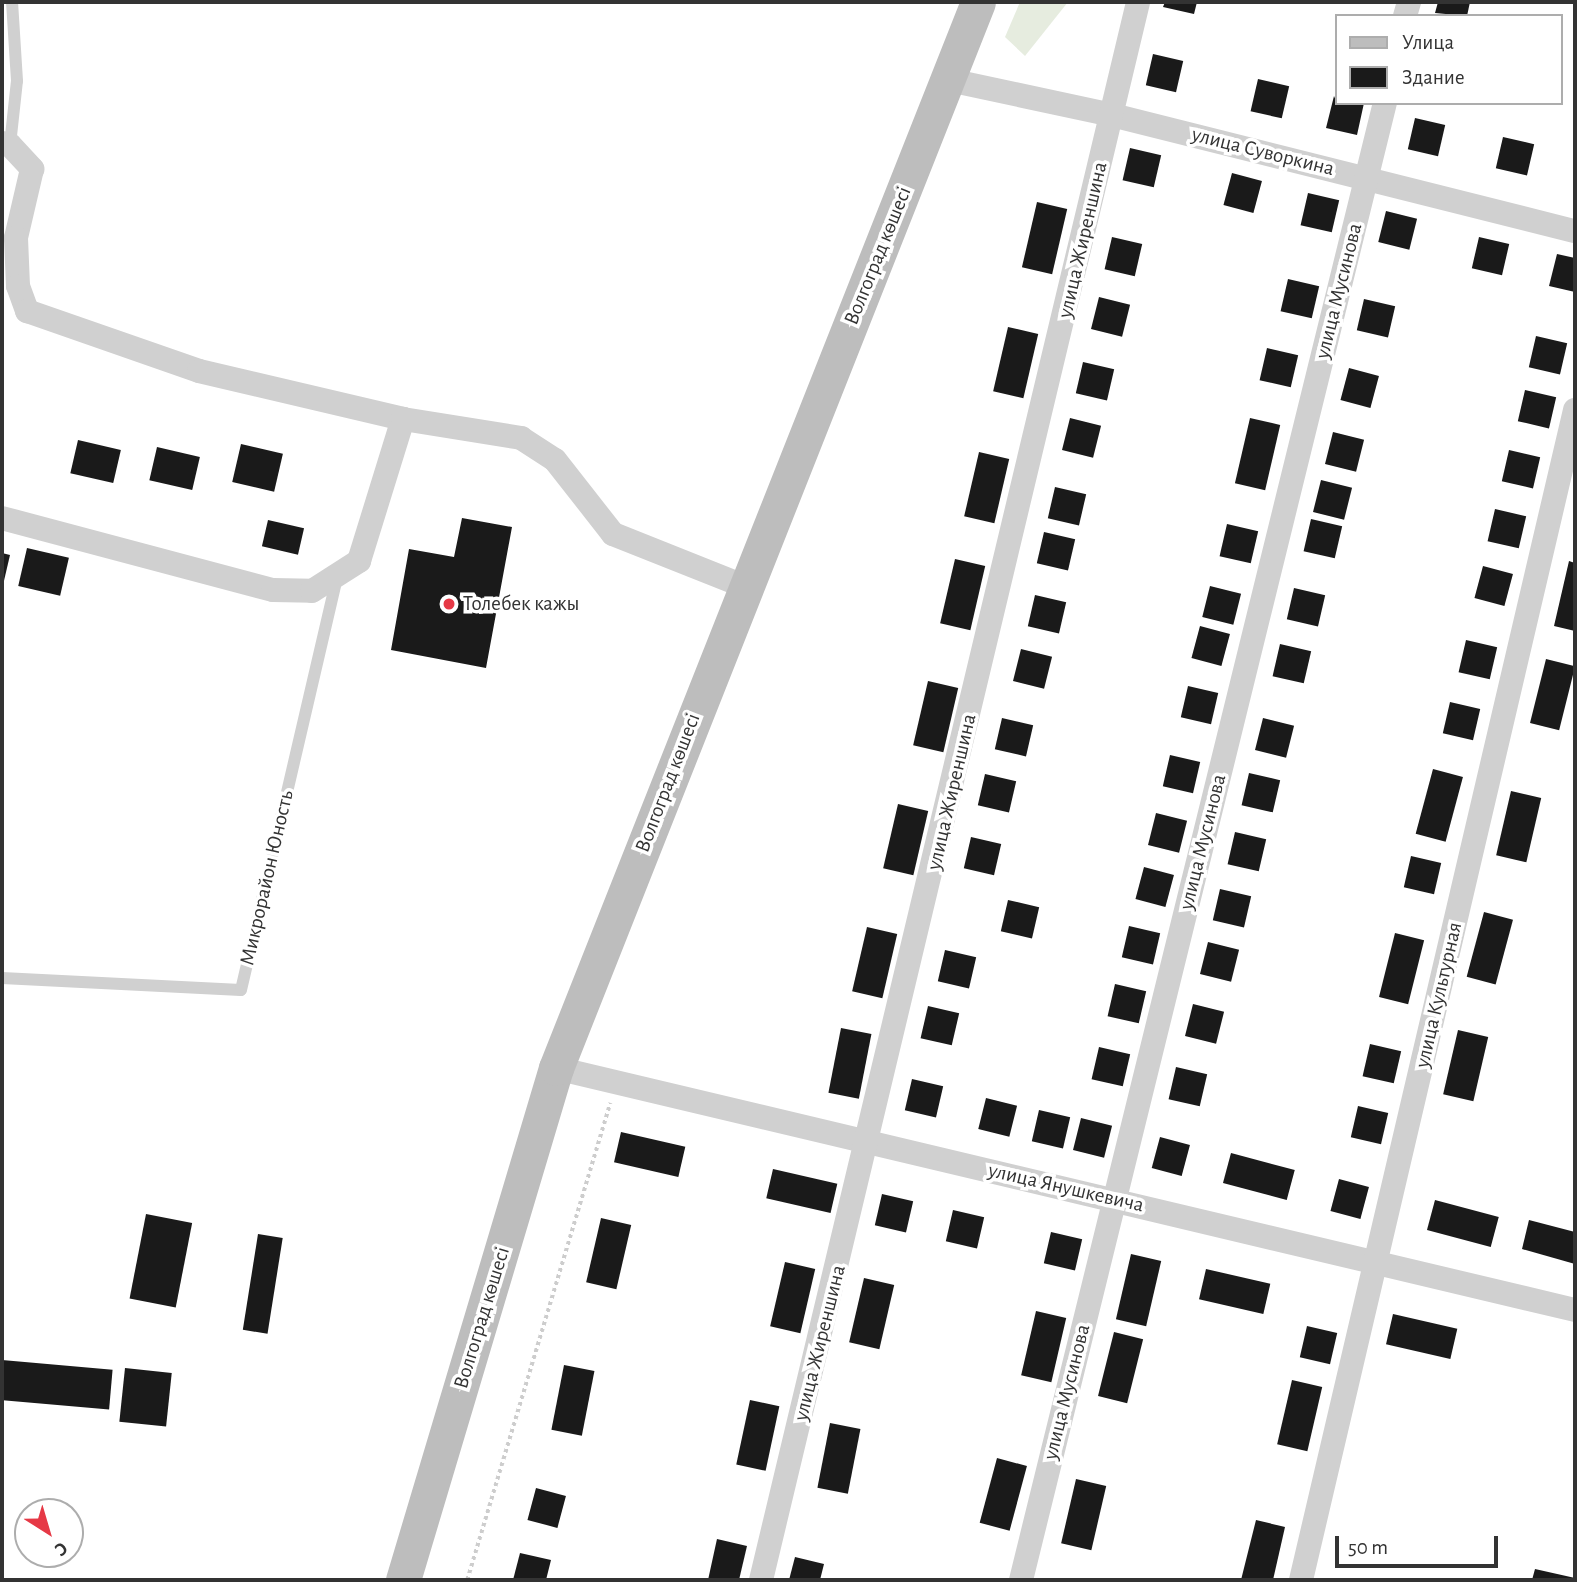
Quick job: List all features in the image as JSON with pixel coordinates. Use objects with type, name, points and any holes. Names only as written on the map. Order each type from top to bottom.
[{"type":"main road","name":"Волгоград көшесі","points":[[404,1580],[556,1068],[978,2]]},
{"type":"street","name":"улица Жиреншина","points":[[761,1580],[869,1142],[1138,2]]},
{"type":"street","name":"улица Суворкина","points":[[949,80],[1112,115],[1575,231]]},
{"type":"street","name":"улица Мусинова","points":[[1021,1580],[1385,105]]},
{"type":"street","points":[[6,144],[32,169],[16,238],[18,286],[27,311],[199,372],[403,419],[521,438],[555,460],[612,534],[746,587]]},
{"type":"street","name":"улица Культурная","points":[[1301,1580],[1575,410]]},
{"type":"street","points":[[2,518],[273,590],[312,590],[359,561],[403,419]]},
{"type":"street","name":"улица Янушкевича","points":[[556,1068],[615,1085],[1115,1199],[1575,1310]]},
{"type":"lane","points":[[6,144],[17,81],[12,2]]},
{"type":"lane","name":"Микрорайон Юность","points":[[2,978],[242,990],[338,572]]},
{"type":"path","points":[[467,1580],[615,1085]]},
{"type":"shaded area","points":[[1020,2],[1068,2],[1025,56],[1005,37]]},
{"type":"building","points":[[1165,2],[1197,2],[1194,14],[1163,7]]},
{"type":"building","points":[[1438,2],[1470,2],[1467,14],[1435,13]]},
{"type":"building","points":[[1153,54],[1183,61],[1176,92],[1146,85]]},
{"type":"building","points":[[1258,79],[1289,86],[1282,118],[1251,111]]},
{"type":"building","points":[[1334,96],[1336,105],[1364,105],[1357,135],[1326,128]]},
{"type":"building","points":[[1415,118],[1445,125],[1438,156],[1408,149]]},
{"type":"building","points":[[1503,137],[1534,144],[1527,175],[1496,168]]},
{"type":"building","points":[[1130,148],[1161,155],[1154,187],[1123,180]]},
{"type":"building","points":[[1232,173],[1262,181],[1253,213],[1223,205]]},
{"type":"building","points":[[1308,193],[1339,200],[1332,232],[1301,225]]},
{"type":"building","points":[[1037,202],[1067,209],[1052,274],[1022,267]]},
{"type":"building","points":[[1386,211],[1417,219],[1409,250],[1378,242]]},
{"type":"building","points":[[1112,237],[1142,244],[1135,276],[1105,269]]},
{"type":"building","points":[[1479,237],[1509,244],[1502,275],[1472,268]]},
{"type":"building","points":[[1557,254],[1575,258],[1575,292],[1549,286]]},
{"type":"building","points":[[1288,279],[1319,286],[1312,318],[1281,311]]},
{"type":"building","points":[[1099,297],[1130,305],[1122,337],[1091,329]]},
{"type":"building","points":[[1364,299],[1395,306],[1388,337],[1357,330]]},
{"type":"building","points":[[1008,327],[1038,334],[1023,398],[993,391]]},
{"type":"building","points":[[1536,336],[1567,343],[1560,374],[1529,367]]},
{"type":"building","points":[[1267,348],[1298,355],[1291,387],[1260,380]]},
{"type":"building","points":[[1083,362],[1114,369],[1107,400],[1076,393]]},
{"type":"building","points":[[1349,368],[1379,376],[1370,408],[1340,400]]},
{"type":"building","points":[[1525,390],[1556,397],[1549,428],[1518,421]]},
{"type":"building","points":[[1070,418],[1101,426],[1093,458],[1062,450]]},
{"type":"building","points":[[1250,418],[1280,425],[1265,490],[1235,483]]},
{"type":"building","points":[[1333,432],[1364,440],[1356,472],[1325,464]]},
{"type":"building","points":[[78,440],[121,450],[113,483],[70,473]]},
{"type":"building","points":[[241,444],[283,454],[274,492],[232,482]]},
{"type":"building","points":[[157,447],[200,457],[192,490],[149,480]]},
{"type":"building","points":[[1509,450],[1540,457],[1533,488],[1502,481]]},
{"type":"building","points":[[979,452],[1009,459],[994,523],[964,516]]},
{"type":"building","points":[[1321,480],[1352,488],[1344,520],[1313,512]]},
{"type":"building","points":[[1055,487],[1086,494],[1079,525],[1048,518]]},
{"type":"building","points":[[1495,509],[1526,516],[1519,548],[1488,541]]},
{"type":"building","name":"Толебек кажы","points":[[462,518],[512,527],[486,668],[391,650],[409,549],[454,557]]},
{"type":"building","points":[[1311,519],[1342,526],[1335,558],[1304,551]]},
{"type":"building","points":[[268,520],[304,528],[298,555],[262,546]]},
{"type":"building","points":[[1227,524],[1258,531],[1251,563],[1220,556]]},
{"type":"building","points":[[1044,532],[1075,539],[1068,570],[1037,563]]},
{"type":"building","points":[[27,548],[69,558],[60,596],[18,586]]},
{"type":"building","points":[[2,553],[10,555],[3,585],[2,585]]},
{"type":"building","points":[[955,559],[985,566],[970,630],[940,623]]},
{"type":"building","points":[[1569,561],[1575,563],[1575,631],[1554,626]]},
{"type":"building","points":[[1483,566],[1513,574],[1504,606],[1474,598]]},
{"type":"building","points":[[1210,586],[1241,594],[1233,625],[1202,617]]},
{"type":"building","points":[[1294,588],[1325,595],[1318,626],[1287,619]]},
{"type":"building","points":[[1035,595],[1066,602],[1059,633],[1028,626]]},
{"type":"building","points":[[1200,626],[1230,634],[1221,666],[1191,658]]},
{"type":"building","points":[[1466,640],[1497,647],[1490,679],[1459,672]]},
{"type":"building","points":[[1280,644],[1311,651],[1304,683],[1273,676]]},
{"type":"building","points":[[1021,649],[1052,657],[1044,689],[1013,681]]},
{"type":"building","points":[[1546,659],[1575,666],[1559,730],[1530,723]]},
{"type":"building","points":[[928,681],[958,688],[943,752],[913,745]]},
{"type":"building","points":[[1188,686],[1218,693],[1211,724],[1181,717]]},
{"type":"building","points":[[1450,702],[1480,709],[1473,740],[1443,733]]},
{"type":"building","points":[[1002,718],[1033,725],[1026,756],[995,749]]},
{"type":"building","points":[[1263,718],[1294,726],[1286,758],[1255,750]]},
{"type":"building","points":[[1170,755],[1200,762],[1193,793],[1163,786]]},
{"type":"building","points":[[1433,769],[1463,777],[1446,842],[1416,834]]},
{"type":"building","points":[[1249,773],[1280,780],[1273,812],[1242,805]]},
{"type":"building","points":[[985,774],[1016,781],[1009,812],[978,805]]},
{"type":"building","points":[[1511,791],[1541,798],[1526,862],[1496,855]]},
{"type":"building","points":[[898,804],[928,811],[913,875],[883,868]]},
{"type":"building","points":[[1156,813],[1187,821],[1179,853],[1148,845]]},
{"type":"building","points":[[1235,832],[1266,839],[1259,871],[1228,864]]},
{"type":"building","points":[[971,837],[1001,844],[994,875],[964,868]]},
{"type":"building","points":[[1411,856],[1441,863],[1434,894],[1404,887]]},
{"type":"building","points":[[1144,867],[1174,875],[1165,907],[1135,899]]},
{"type":"building","points":[[1220,889],[1251,896],[1244,927],[1213,920]]},
{"type":"building","points":[[1008,900],[1039,907],[1032,938],[1001,931]]},
{"type":"building","points":[[1484,912],[1513,920],[1496,984],[1467,977]]},
{"type":"building","points":[[1129,926],[1160,933],[1153,964],[1122,957]]},
{"type":"building","points":[[867,927],[897,934],[882,998],[852,991]]},
{"type":"building","points":[[1395,933],[1424,940],[1408,1004],[1379,997]]},
{"type":"building","points":[[1208,942],[1239,950],[1231,982],[1200,974]]},
{"type":"building","points":[[945,950],[976,957],[969,988],[938,981]]},
{"type":"building","points":[[1115,984],[1146,991],[1139,1023],[1108,1016]]},
{"type":"building","points":[[1193,1004],[1224,1012],[1216,1044],[1185,1036]]},
{"type":"building","points":[[928,1006],[959,1013],[952,1045],[921,1038]]},
{"type":"building","points":[[841,1028],[871,1034],[859,1099],[828,1093]]},
{"type":"building","points":[[1458,1030],[1488,1037],[1473,1101],[1443,1094]]},
{"type":"building","points":[[1370,1044],[1401,1051],[1394,1083],[1363,1076]]},
{"type":"building","points":[[1099,1047],[1130,1054],[1123,1086],[1092,1079]]},
{"type":"building","points":[[1176,1067],[1207,1074],[1200,1106],[1169,1099]]},
{"type":"building","points":[[912,1079],[943,1086],[936,1117],[905,1110]]},
{"type":"building","points":[[986,1098],[1017,1106],[1009,1137],[978,1129]]},
{"type":"building","points":[[1358,1106],[1388,1113],[1381,1144],[1351,1137]]},
{"type":"building","points":[[1039,1110],[1070,1117],[1063,1148],[1032,1141]]},
{"type":"building","points":[[1081,1118],[1112,1126],[1104,1158],[1073,1150]]},
{"type":"building","points":[[621,1132],[685,1147],[678,1177],[614,1162]]},
{"type":"building","points":[[1160,1137],[1190,1145],[1182,1176],[1152,1168]]},
{"type":"building","points":[[1231,1153],[1295,1170],[1287,1200],[1223,1183]]},
{"type":"building","points":[[773,1169],[837,1184],[831,1213],[766,1198]]},
{"type":"building","points":[[1339,1179],[1369,1187],[1360,1219],[1330,1211]]},
{"type":"building","points":[[882,1194],[913,1201],[906,1232],[875,1225]]},
{"type":"building","points":[[1435,1200],[1499,1217],[1491,1247],[1427,1230]]},
{"type":"building","points":[[953,1210],[984,1217],[977,1248],[946,1241]]},
{"type":"building","points":[[146,1214],[192,1223],[176,1307],[130,1298]]},
{"type":"building","points":[[601,1218],[631,1225],[616,1289],[586,1282]]},
{"type":"building","points":[[1529,1220],[1575,1232],[1575,1264],[1522,1249]]},
{"type":"building","points":[[1051,1232],[1082,1239],[1075,1270],[1044,1263]]},
{"type":"building","points":[[258,1234],[283,1238],[268,1334],[243,1330]]},
{"type":"building","points":[[1131,1254],[1161,1261],[1146,1326],[1116,1319]]},
{"type":"building","points":[[785,1262],[815,1269],[800,1333],[770,1326]]},
{"type":"building","points":[[1206,1269],[1270,1284],[1263,1314],[1199,1299]]},
{"type":"building","points":[[864,1278],[894,1285],[879,1349],[849,1342]]},
{"type":"building","points":[[1036,1311],[1066,1318],[1051,1382],[1021,1375]]},
{"type":"building","points":[[1393,1314],[1457,1329],[1450,1359],[1386,1344]]},
{"type":"building","points":[[1307,1326],[1337,1333],[1330,1364],[1300,1357]]},
{"type":"building","points":[[1114,1332],[1143,1339],[1127,1403],[1098,1396]]},
{"type":"building","points":[[2,1360],[113,1370],[109,1410],[2,1400]]},
{"type":"building","points":[[564,1365],[594,1371],[582,1436],[551,1430]]},
{"type":"building","points":[[125,1368],[172,1373],[166,1427],[119,1422]]},
{"type":"building","points":[[1292,1380],[1322,1387],[1307,1451],[1277,1444]]},
{"type":"building","points":[[750,1400],[779,1406],[766,1471],[736,1465]]},
{"type":"building","points":[[830,1423],[860,1429],[848,1494],[817,1488]]},
{"type":"building","points":[[997,1458],[1027,1466],[1010,1531],[980,1523]]},
{"type":"building","points":[[1076,1479],[1106,1486],[1091,1550],[1061,1543]]},
{"type":"building","points":[[536,1488],[566,1496],[557,1528],[527,1520]]},
{"type":"building","points":[[1256,1520],[1285,1527],[1273,1580],[1241,1580]]},
{"type":"building","points":[[717,1539],[747,1546],[739,1580],[708,1580]]},
{"type":"building","points":[[520,1553],[551,1560],[546,1580],[513,1580]]},
{"type":"building","points":[[795,1557],[824,1564],[820,1580],[789,1580]]},
{"type":"building","points":[[1535,1569],[1575,1578],[1575,1580],[1532,1580]]},
{"type":"place","name":"Толебек кажы","points":[[449,604]]}]
